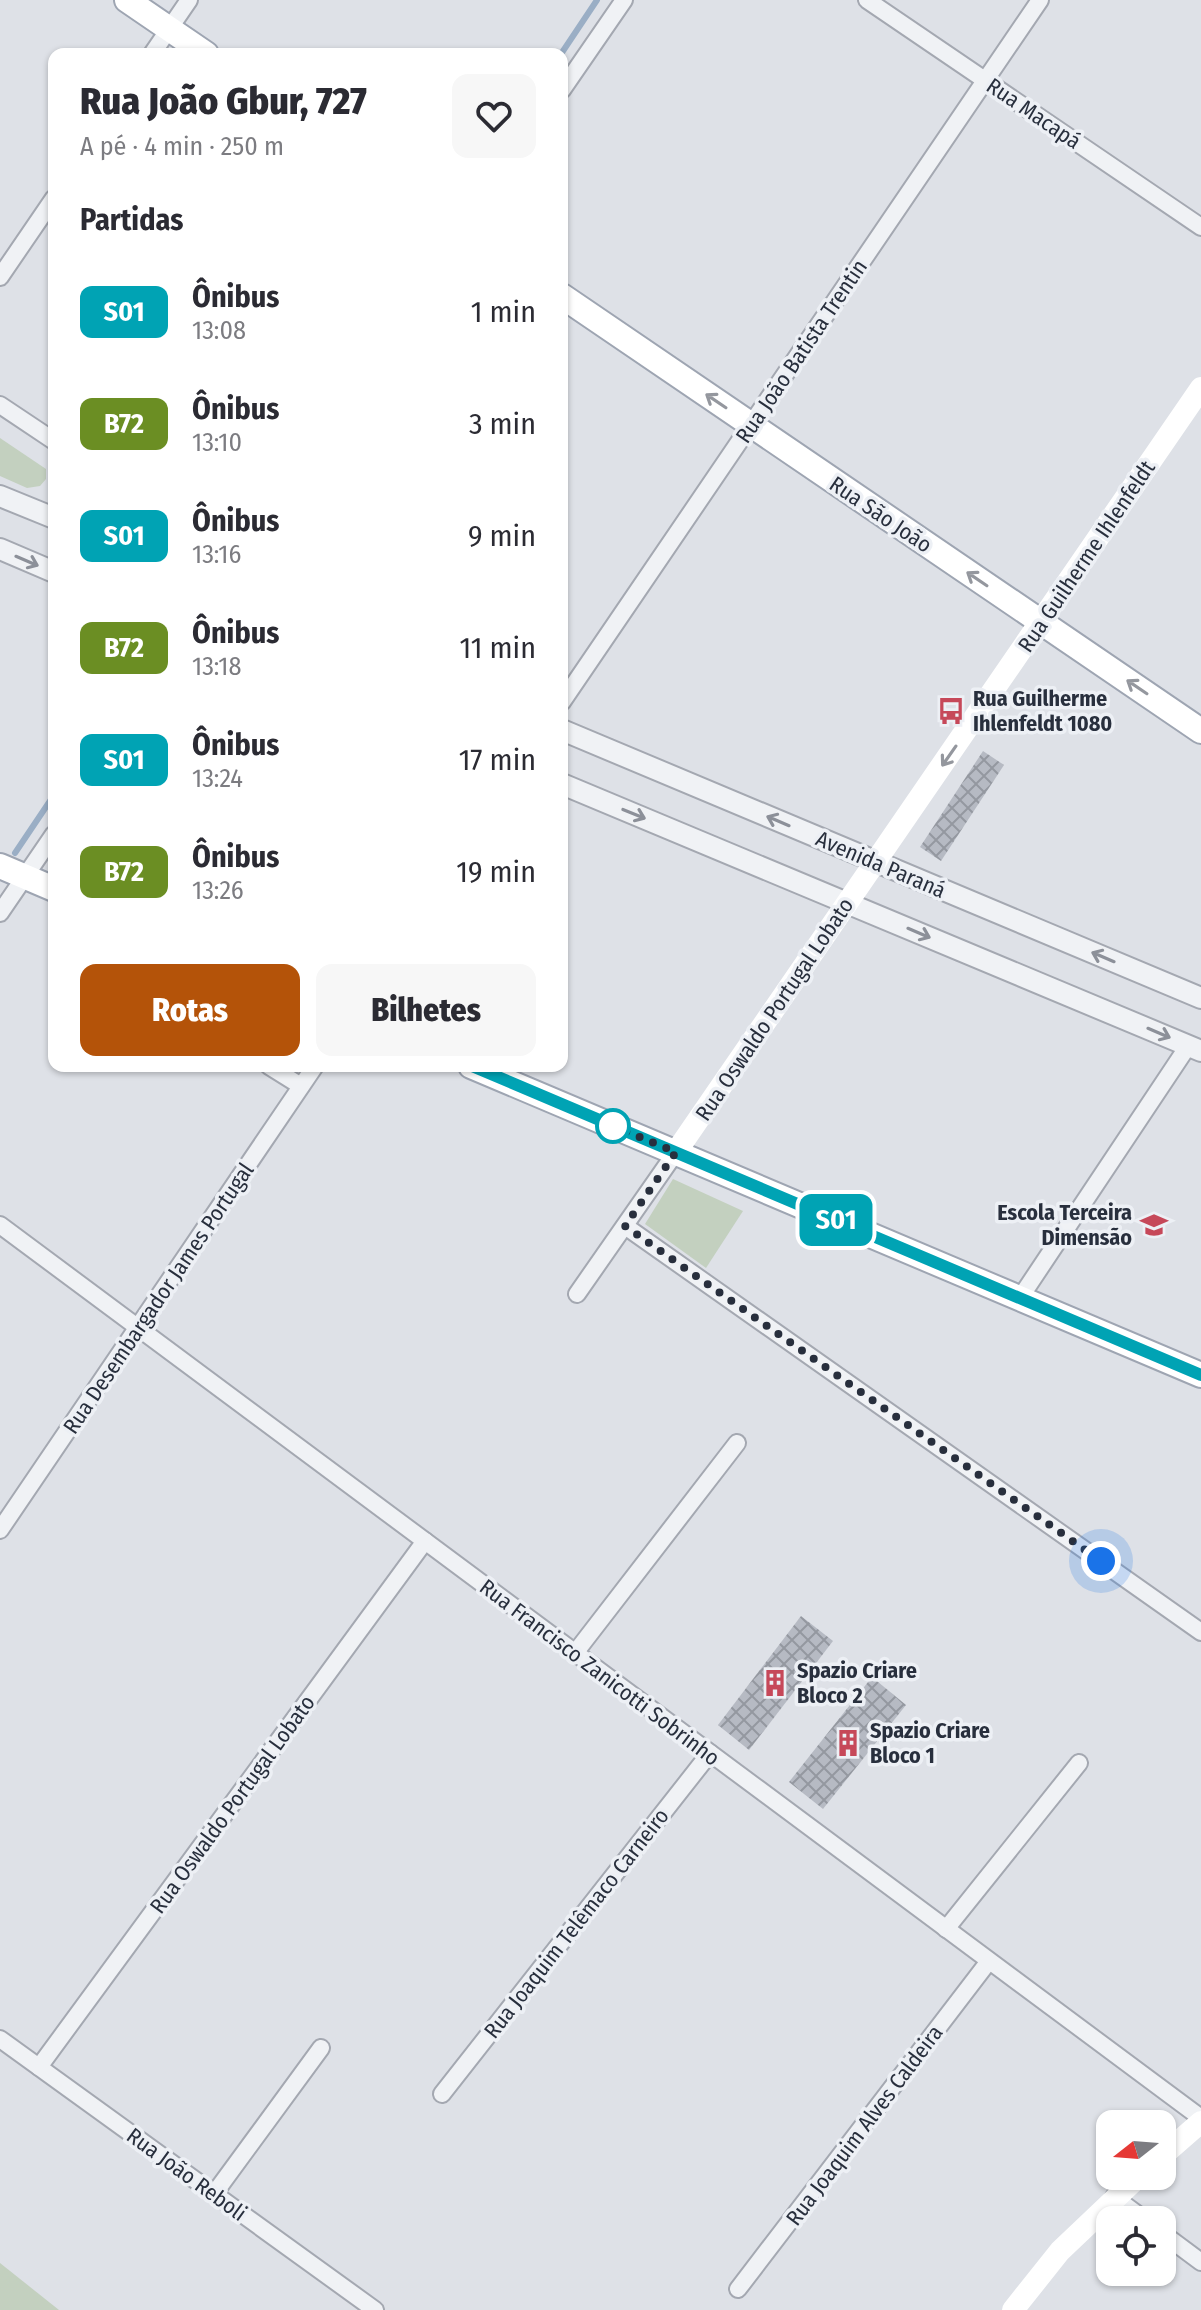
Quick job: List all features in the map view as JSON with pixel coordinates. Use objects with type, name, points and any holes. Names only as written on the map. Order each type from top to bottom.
[{"type":"main road","points":[[127,0],[197,48]]},
{"type":"main road","name":"Rua São João","points":[[568,300],[1201,731]]},
{"type":"main road","name":"Rua Guilherme Ihlenfeldt","points":[[861,882],[1201,388]]},
{"type":"main road","points":[[0,866],[48,887]]},
{"type":"main road","name":"Rua Oswaldo Portugal Lobato","points":[[676,1152],[861,882]]},
{"type":"main road","points":[[485,1072],[1201,1375]]},
{"type":"main road","points":[[1176,2143],[1201,2120]]},
{"type":"main road","points":[[1013,2310],[1060,2251],[1122,2190]]},
{"type":"street","points":[[156,48],[189,0]]},
{"type":"street","points":[[568,81],[624,0]]},
{"type":"street","name":"Rua Macapá","points":[[867,0],[1201,227]]},
{"type":"street","name":"Rua João Batista Trentin","points":[[568,693],[1040,0]]},
{"type":"street","points":[[0,277],[48,207]]},
{"type":"street","points":[[0,405],[48,437]]},
{"type":"street","points":[[0,496],[48,516]]},
{"type":"street","points":[[0,549],[48,569]]},
{"type":"street","name":"Avenida Paraná","points":[[568,733],[1201,998]]},
{"type":"street","points":[[568,786],[1194,1048],[1020,1298]]},
{"type":"street","points":[[0,913],[48,843]]},
{"type":"street","points":[[279,1072],[301,1086]]},
{"type":"street","name":"Rua Desembargador James Portugal","points":[[0,1530],[311,1072]]},
{"type":"street","name":"Rua Oswaldo Portugal Lobato","points":[[577,1294],[676,1152]]},
{"type":"street","name":"Rua Francisco Zanicotti Sobrinho","points":[[0,1225],[1201,2120]]},
{"type":"street","points":[[625,1226],[1201,1632]]},
{"type":"street","points":[[575,1653],[737,1443]]},
{"type":"street","name":"Rua Oswaldo Portugal Lobato","points":[[39,2067],[425,1541]]},
{"type":"street","name":"Rua Joaquim Telêmaco Carneiro","points":[[442,2094],[710,1753]]},
{"type":"street","points":[[946,1929],[1079,1763]]},
{"type":"street","name":"Rua Joaquim Alves Caldeira","points":[[738,2289],[989,1961]]},
{"type":"street","name":"Rua João Reboli","points":[[0,2039],[375,2310]]},
{"type":"street","points":[[214,2194],[321,2048]]},
{"type":"street","points":[[1114,2197],[1126,2206]]},
{"type":"street","points":[[1176,2243],[1201,2262]]},
{"type":"green space","points":[[0,438],[46,469],[46,479],[40,486],[27,488],[0,476]]},
{"type":"green space","points":[[673,1179],[743,1211],[706,1268],[645,1224]]},
{"type":"green space","points":[[0,2263],[59,2310],[0,2310]]},
{"type":"building","points":[[983,751],[1004,765],[941,861],[920,847]]},
{"type":"building","name":"Spazio Criare Bloco 2","points":[[801,1616],[833,1641],[749,1750],[718,1725]]},
{"type":"building","name":"Spazio Criare Bloco 1","points":[[872,1677],[906,1705],[823,1809],[789,1782]]},
{"type":"waterway","points":[[565,48],[597,0]]},
{"type":"waterway","points":[[15,853],[48,804]]},
{"type":"bus line","name":"S01","points":[[486,1072],[1201,1375]]},
{"type":"place","name":"Rua Guilherme Ihlenfeldt 1080","points":[[951,711]]},
{"type":"place","name":"Escola Terceira Dimensão","points":[[1154,1225]]},
{"type":"place","name":"Spazio Criare Bloco 2","points":[[775,1683]]},
{"type":"place","name":"Spazio Criare Bloco 1","points":[[848,1743]]},
{"type":"route","points":[[613,1126],[676,1152],[625,1226],[1101,1561]]}]
